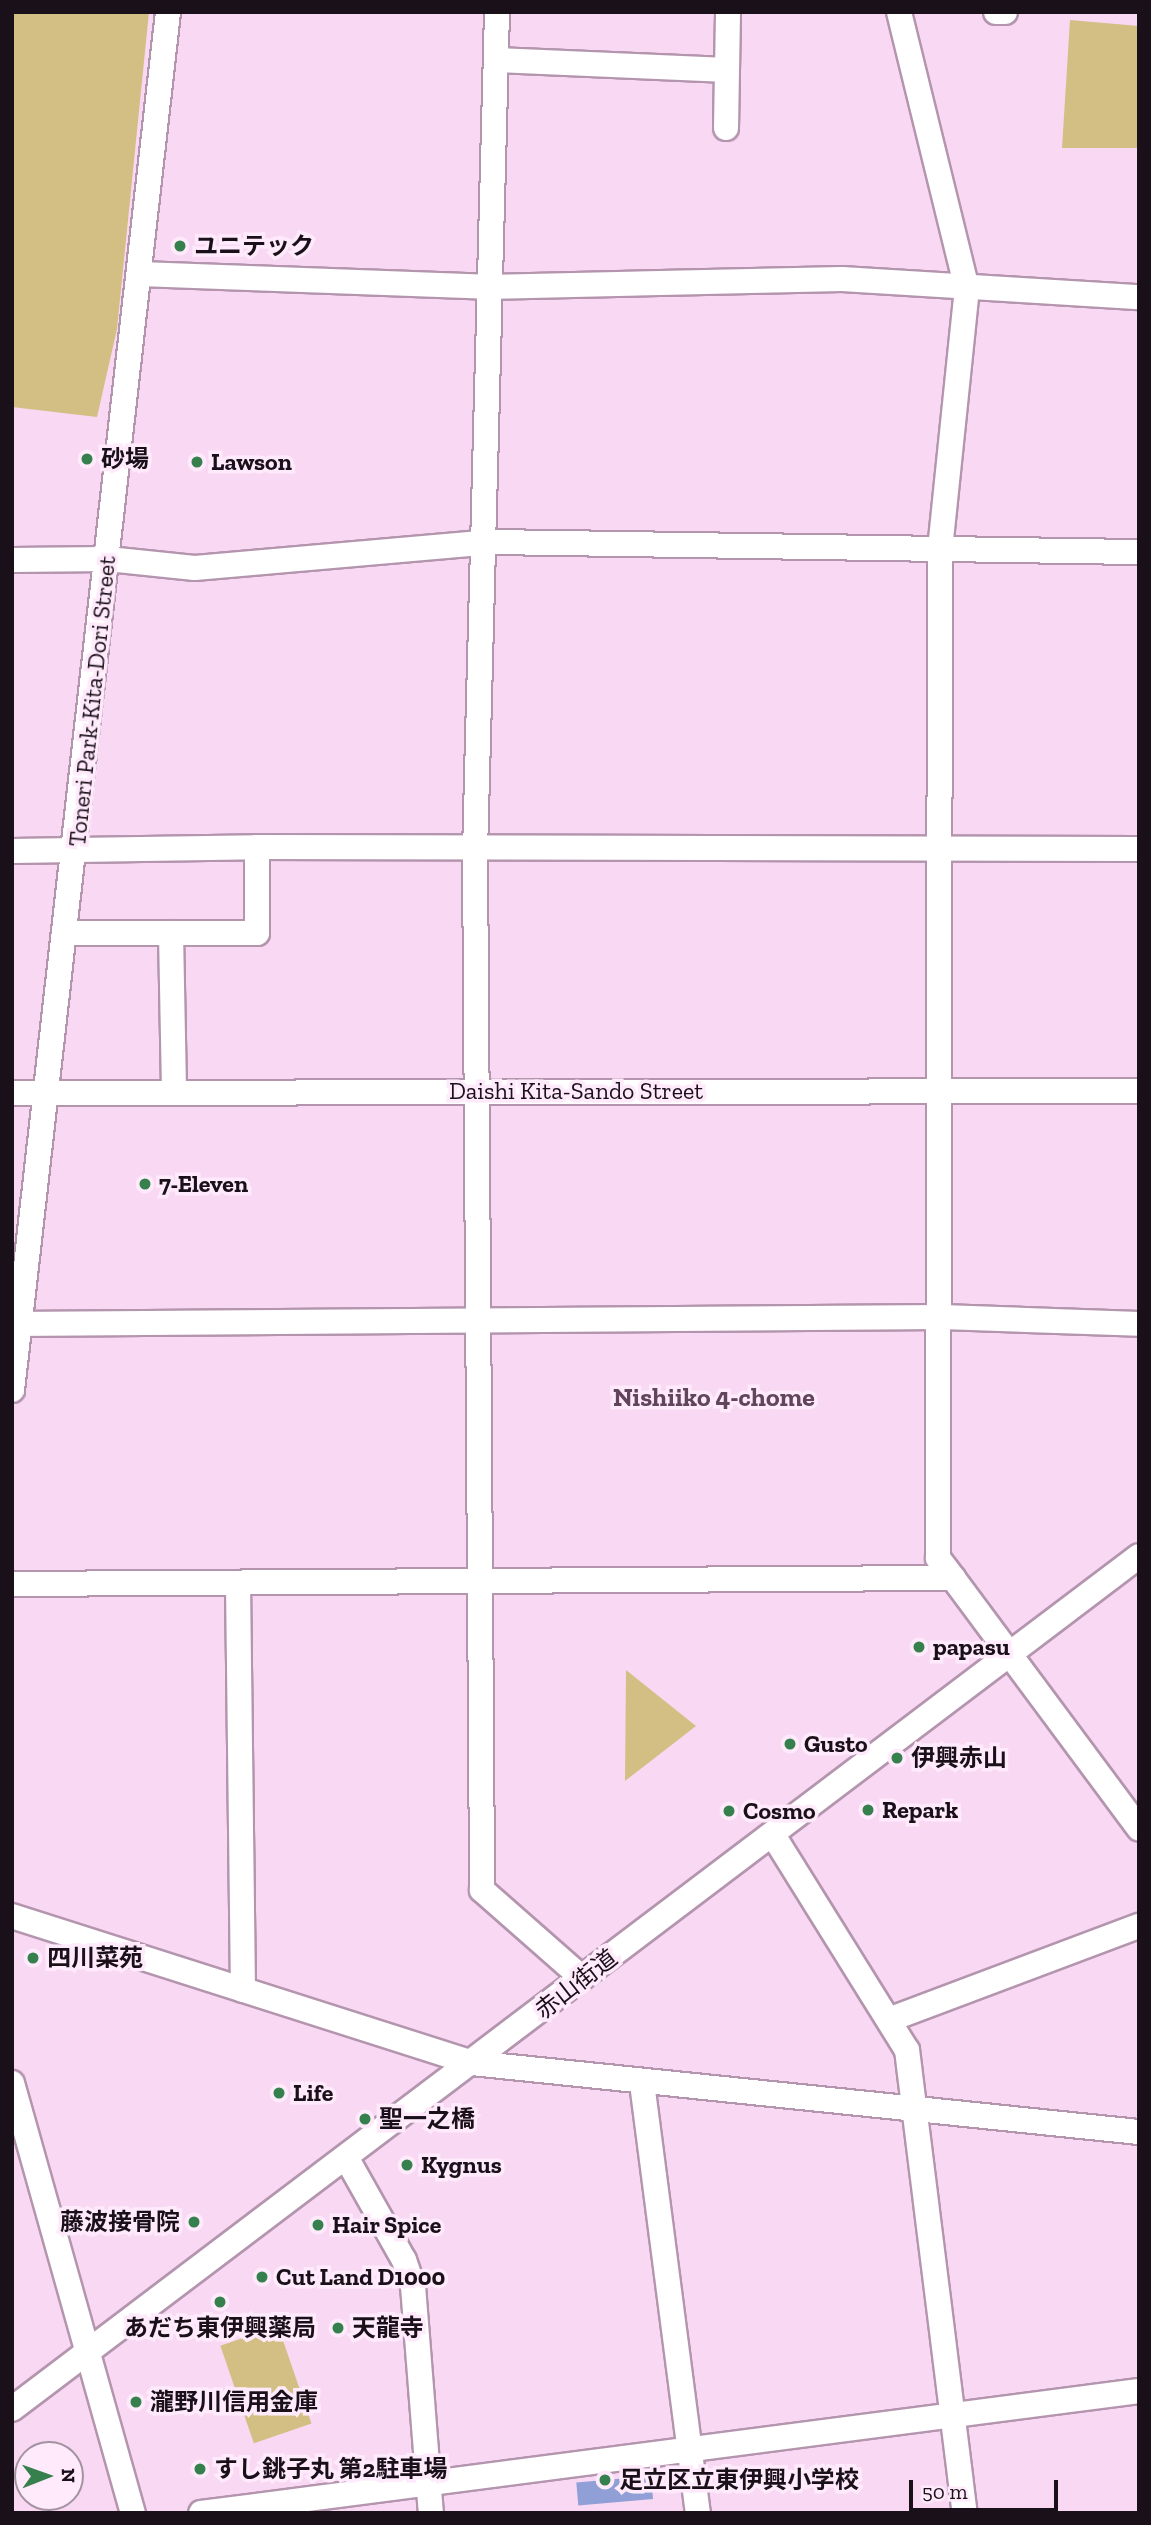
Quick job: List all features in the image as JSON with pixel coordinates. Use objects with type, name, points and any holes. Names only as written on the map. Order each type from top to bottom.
[{"type":"street","name":"Toneri Park-Kita-Dori Street","points":[[12,1390],[15,1324],[76,850],[168,12]]},
{"type":"street","points":[[497,12],[480,543],[475,850],[482,1890],[582,1978]]},
{"type":"street","points":[[726,128],[728,12]]},
{"type":"street","points":[[899,12],[967,288],[940,548],[937,848],[942,1317],[938,1558],[1139,1828]]},
{"type":"street","points":[[996,12],[1005,12]]},
{"type":"street","points":[[497,60],[727,70]]},
{"type":"street","points":[[140,274],[487,287],[842,279],[1139,297]]},
{"type":"street","points":[[12,559],[108,559],[195,568],[480,543],[1139,552]]},
{"type":"street","points":[[64,933],[257,933],[257,846]]},
{"type":"street","points":[[12,851],[257,846],[475,850],[1139,849]]},
{"type":"street","points":[[171,933],[174,1092]]},
{"type":"street","name":"Daishi Kita-Sando Street","points":[[12,1093],[1139,1091]]},
{"type":"street","points":[[15,1324],[480,1318],[942,1317],[1139,1324]]},
{"type":"street","name":"赤山街道","points":[[12,2409],[347,2159],[1139,1556]]},
{"type":"street","points":[[12,1584],[953,1578]]},
{"type":"street","points":[[238,1583],[243,1990]]},
{"type":"street","points":[[773,1835],[891,2019],[907,2050],[965,2513]]},
{"type":"street","points":[[12,1916],[472,2063],[642,2083],[1139,2132]]},
{"type":"street","points":[[891,2019],[1139,1926]]},
{"type":"street","points":[[12,2083],[133,2513]]},
{"type":"street","points":[[642,2083],[698,2513]]},
{"type":"street","points":[[347,2159],[393,2239],[413,2286],[430,2513]]},
{"type":"street","points":[[201,2513],[952,2414],[1139,2392]]},
{"type":"shaded area","points":[[12,12],[149,12],[117,329],[97,417],[12,407]]},
{"type":"shaded area","points":[[1070,20],[1139,26],[1139,148],[1062,148]]},
{"type":"shaded area","points":[[626,1670],[696,1726],[625,1781]]},
{"type":"shaded area","points":[[278,2326],[312,2423],[254,2443],[220,2346]]},
{"type":"water","points":[[651,2476],[653,2499],[578,2505],[576,2483]]},
{"type":"place","name":"ユニテック","points":[[180,246]]},
{"type":"place","name":"砂場","points":[[87,459]]},
{"type":"place","name":"Lawson","points":[[197,462]]},
{"type":"place","name":"7-Eleven","points":[[145,1184]]},
{"type":"place","name":"papasu","points":[[919,1647]]},
{"type":"place","name":"Gusto","points":[[790,1744]]},
{"type":"place","name":"伊興赤山","points":[[897,1758]]},
{"type":"place","name":"Repark","points":[[868,1810]]},
{"type":"place","name":"Cosmo","points":[[729,1811]]},
{"type":"place","name":"四川菜苑","points":[[33,1958]]},
{"type":"place","name":"Life","points":[[279,2093]]},
{"type":"place","name":"聖一之橋","points":[[365,2119]]},
{"type":"place","name":"Kygnus","points":[[407,2165]]},
{"type":"place","name":"藤波接骨院","points":[[194,2222]]},
{"type":"place","name":"Hair Spice","points":[[318,2225]]},
{"type":"place","name":"Cut Land D1000","points":[[262,2277]]},
{"type":"place","name":"あだち東伊興薬局","points":[[220,2302]]},
{"type":"place","name":"天龍寺","points":[[338,2328]]},
{"type":"place","name":"瀧野川信用金庫","points":[[136,2402]]},
{"type":"place","name":"すし銚子丸 第2駐車場","points":[[200,2469]]},
{"type":"place","name":"足立区立東伊興小学校","points":[[605,2480]]},
{"type":"district","name":"Nishiiko 4-chome","points":[[714,1398]]}]
